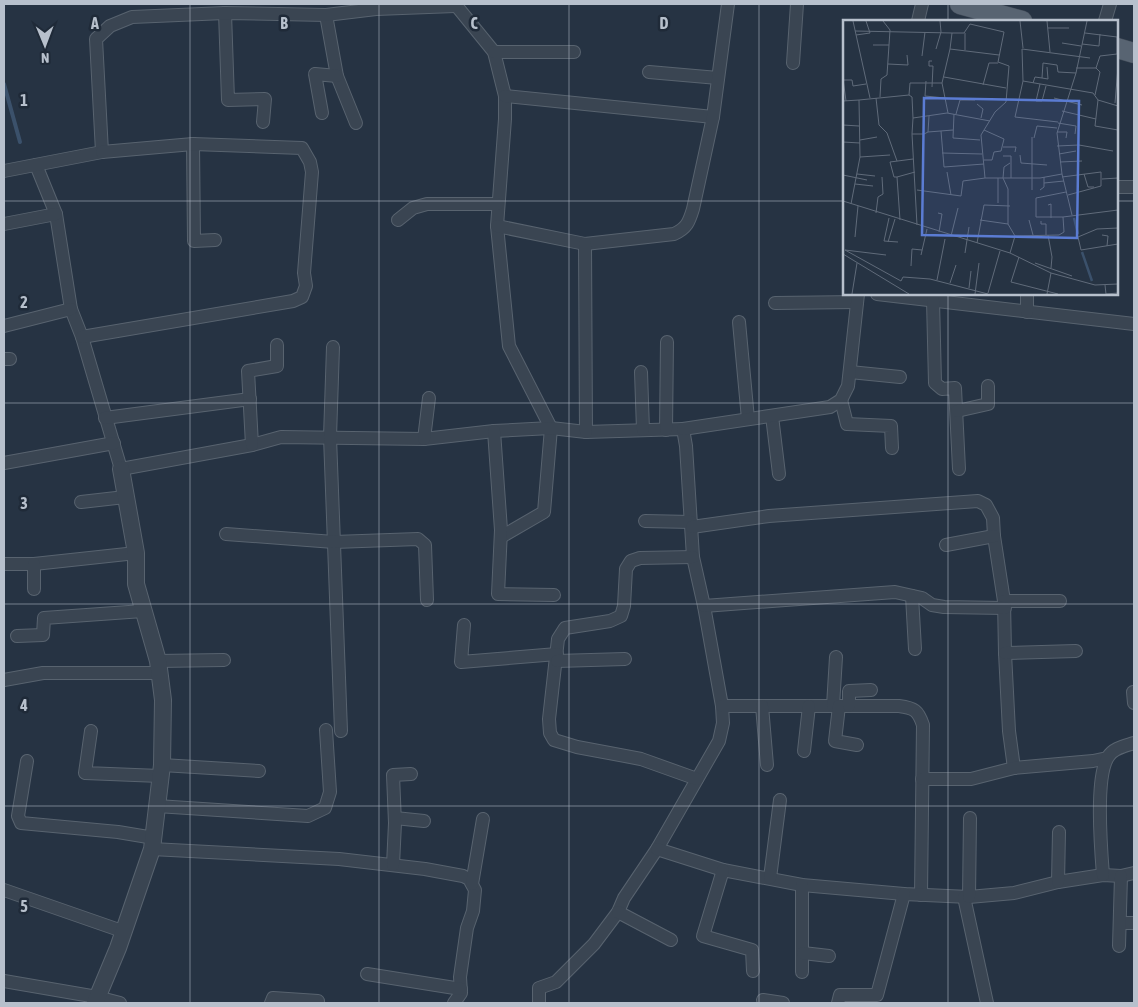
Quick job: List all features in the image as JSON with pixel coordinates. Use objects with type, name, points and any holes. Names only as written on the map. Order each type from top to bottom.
[{"type":"main road","points":[[960,4],[1014,20]]},
{"type":"main road","points":[[1118,48],[1134,53]]},
{"type":"street","points":[[497,226],[585,244],[674,234],[684,230],[692,209],[713,116],[728,4]]},
{"type":"street","points":[[793,63],[797,4]]},
{"type":"street","points":[[918,20],[922,4]]},
{"type":"street","points":[[1105,20],[1110,4]]},
{"type":"street","points":[[102,152],[96,39],[110,26],[132,17],[210,9],[225,13],[326,15],[376,9],[455,5],[494,52],[505,96],[497,226],[509,346],[550,428],[544,512],[501,537]]},
{"type":"street","points":[[225,13],[228,100],[265,99],[263,122]]},
{"type":"street","points":[[326,15],[337,76],[356,123]]},
{"type":"street","points":[[494,52],[574,52]]},
{"type":"street","points":[[649,72],[718,78]]},
{"type":"street","points":[[322,113],[315,74],[337,76]]},
{"type":"street","points":[[505,96],[713,116]]},
{"type":"street","points":[[193,144],[194,241],[215,240]]},
{"type":"street","points":[[4,171],[102,152],[193,144],[302,148],[310,162],[312,172],[304,273],[306,286],[302,297],[293,301],[82,336]]},
{"type":"street","points":[[36,165],[56,214],[71,310],[82,336],[114,443],[136,553],[136,584],[159,667],[163,700],[161,770],[153,843],[122,931],[118,948],[96,1000]]},
{"type":"street","points":[[1118,187],[1134,187]]},
{"type":"street","points":[[398,220],[413,208],[427,204],[498,204]]},
{"type":"street","points":[[4,224],[56,214]]},
{"type":"street","points":[[585,244],[586,432]]},
{"type":"street","points":[[905,295],[1027,312],[1134,324]]},
{"type":"street","points":[[1027,312],[1028,295]]},
{"type":"street","points":[[120,469],[252,445],[281,437],[424,439],[494,431],[550,428],[586,432],[666,430],[684,429],[830,407],[841,400],[848,386],[857,298],[775,303]]},
{"type":"street","points":[[933,300],[935,383],[942,389],[955,388],[959,469]]},
{"type":"street","points":[[4,326],[71,310]]},
{"type":"street","points":[[739,322],[748,419]]},
{"type":"street","points":[[666,430],[667,342]]},
{"type":"street","points":[[252,445],[248,371],[277,366],[277,346]]},
{"type":"street","points":[[333,347],[330,437],[341,731]]},
{"type":"street","points":[[641,372],[643,430]]},
{"type":"street","points":[[850,372],[900,377]]},
{"type":"street","points":[[957,411],[988,404],[988,386]]},
{"type":"street","points":[[424,439],[429,398]]},
{"type":"street","points":[[106,418],[250,399]]},
{"type":"street","points":[[841,400],[847,424],[891,426],[892,448]]},
{"type":"street","points":[[772,416],[778,474]]},
{"type":"street","points":[[539,1003],[539,988],[556,982],[594,944],[618,912],[624,898],[657,848],[719,741],[723,723],[722,706],[693,557],[684,429]]},
{"type":"street","points":[[494,431],[501,537],[498,594],[554,595]]},
{"type":"street","points":[[4,463],[114,443]]},
{"type":"street","points":[[81,502],[126,496]]},
{"type":"street","points":[[645,520],[691,524],[769,516],[978,501],[986,506],[993,518],[1005,605],[1005,653],[1009,731],[1014,768]]},
{"type":"street","points":[[226,534],[334,542],[418,539],[425,545],[426,600]]},
{"type":"street","points":[[946,546],[994,536]]},
{"type":"street","points":[[4,564],[34,564],[136,553]]},
{"type":"street","points":[[693,557],[640,558],[631,561],[626,569],[624,606],[621,616],[610,621],[565,628],[558,639],[549,718],[550,733],[554,740],[577,747],[641,759],[697,778]]},
{"type":"street","points":[[34,564],[34,589]]},
{"type":"street","points":[[704,606],[895,592],[922,598],[944,608],[1060,600]]},
{"type":"street","points":[[912,596],[915,649]]},
{"type":"street","points":[[17,636],[42,635],[44,618],[143,611]]},
{"type":"street","points":[[464,625],[461,662],[557,658],[625,659]]},
{"type":"street","points":[[1005,653],[1076,651]]},
{"type":"street","points":[[836,657],[840,706],[835,741],[857,745]]},
{"type":"street","points":[[4,680],[43,673],[159,667],[224,660]]},
{"type":"street","points":[[840,706],[849,691],[871,690]]},
{"type":"street","points":[[722,706],[899,706],[912,708],[920,716],[923,725],[921,895]]},
{"type":"street","points":[[762,706],[767,765]]},
{"type":"street","points":[[804,751],[809,706]]},
{"type":"street","points":[[91,730],[84,773],[161,770],[259,771]]},
{"type":"street","points":[[157,806],[308,816],[325,808],[330,792],[326,730]]},
{"type":"street","points":[[1103,875],[1100,835],[1102,777],[1107,758],[1115,749],[1134,743]]},
{"type":"street","points":[[922,779],[971,779],[1014,768],[1107,758]]},
{"type":"street","points":[[27,761],[18,816],[21,823],[118,832],[153,843],[425,869],[469,879],[474,890],[473,911],[467,928],[464,946],[460,977],[461,993],[454,1003]]},
{"type":"street","points":[[392,865],[395,818],[393,775],[411,774]]},
{"type":"street","points":[[770,878],[780,800]]},
{"type":"street","points":[[395,818],[424,821]]},
{"type":"street","points":[[970,818],[966,897],[987,1003]]},
{"type":"street","points":[[472,884],[483,819]]},
{"type":"street","points":[[1058,882],[1059,832]]},
{"type":"street","points":[[657,848],[723,870],[802,885],[921,895],[966,897],[1014,893],[1058,882],[1103,875],[1121,876],[1134,873]]},
{"type":"street","points":[[723,870],[703,936],[752,950],[753,971]]},
{"type":"street","points":[[1118,946],[1121,876]]},
{"type":"street","points":[[802,885],[802,972]]},
{"type":"street","points":[[4,890],[122,931]]},
{"type":"street","points":[[838,1003],[840,995],[877,995],[904,894]]},
{"type":"street","points":[[618,912],[671,940]]},
{"type":"street","points":[[1120,923],[1134,923]]},
{"type":"street","points":[[803,953],[830,956]]},
{"type":"street","points":[[368,974],[461,989]]},
{"type":"street","points":[[4,981],[96,1000],[120,1003]]},
{"type":"street","points":[[271,1003],[272,998],[318,1001],[317,1003]]},
{"type":"street","points":[[763,1000],[783,1003]]},
{"type":"waterway","points":[[4,84],[20,142]]}]
